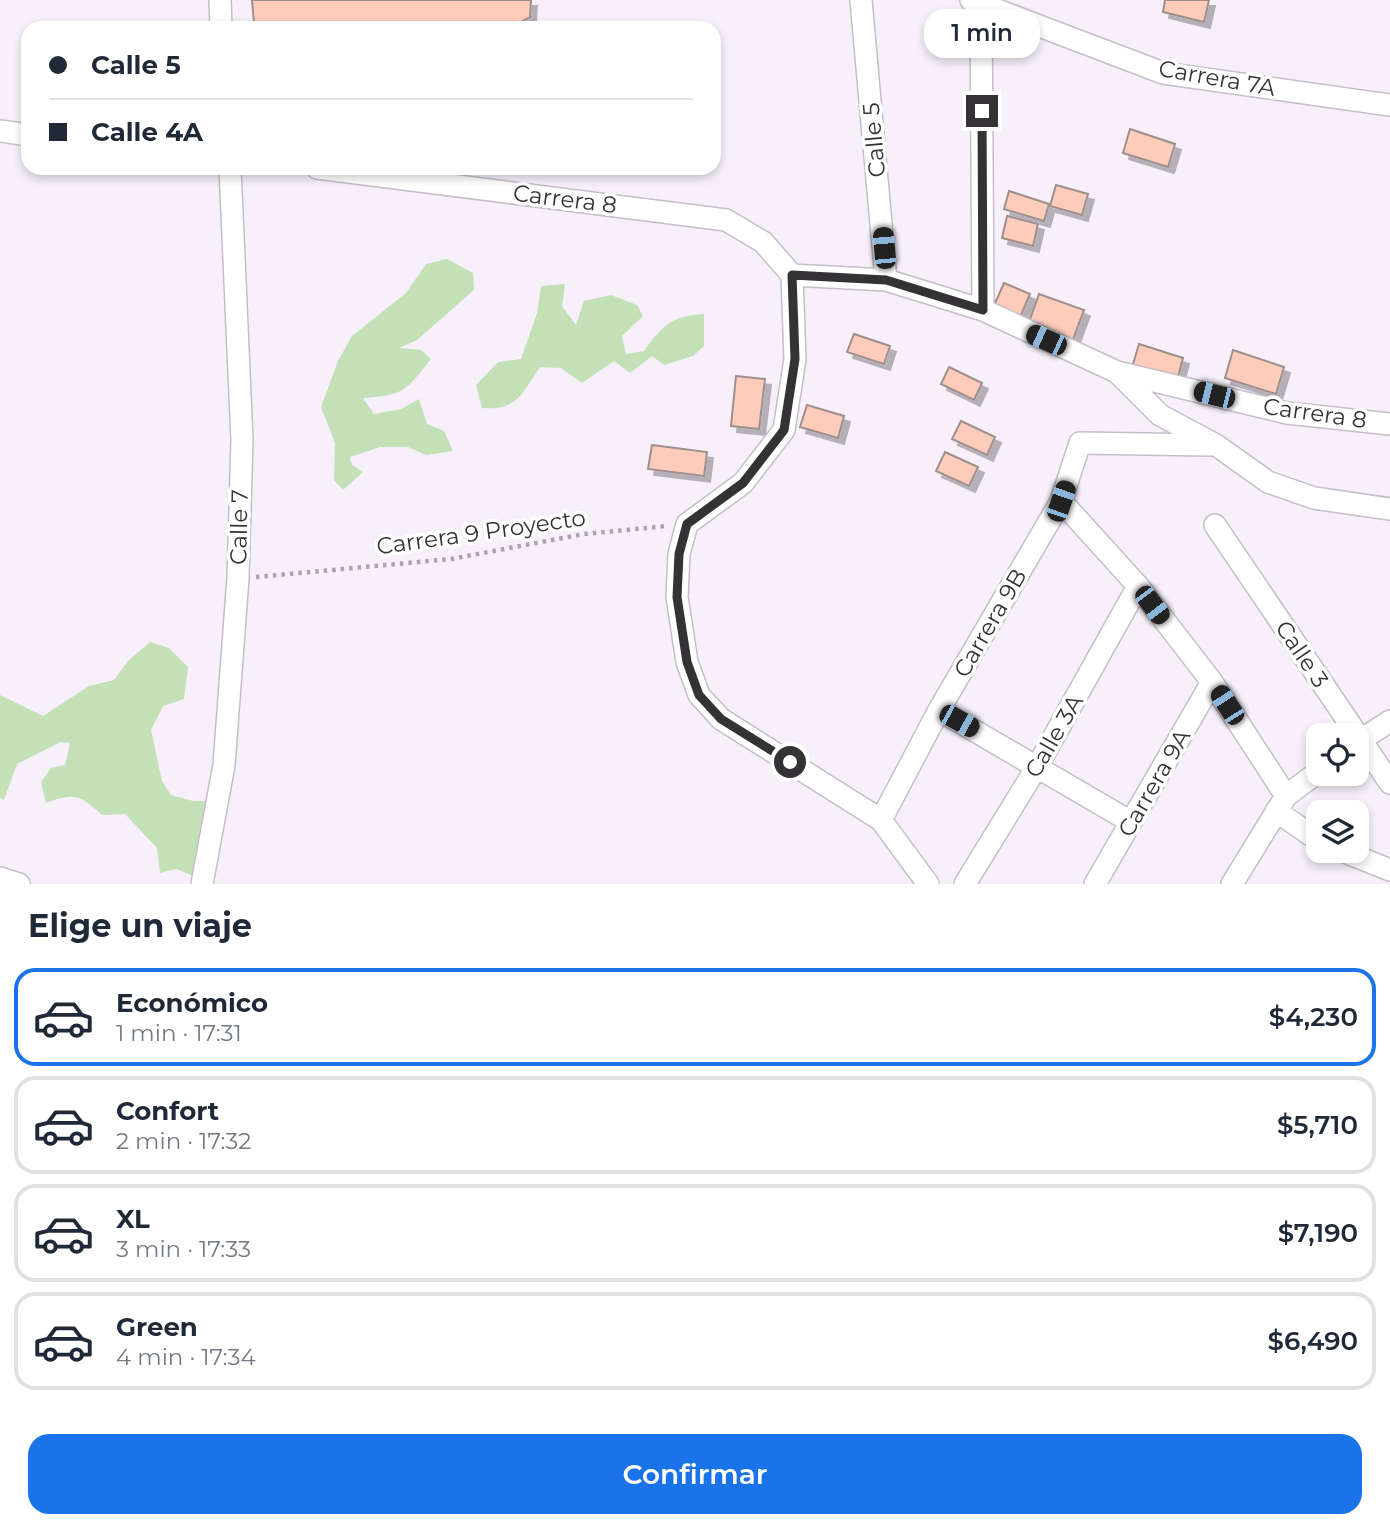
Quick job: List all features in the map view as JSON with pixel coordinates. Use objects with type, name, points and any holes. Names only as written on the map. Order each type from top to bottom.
[{"type":"street","points":[[220,0],[221,21]]},
{"type":"street","name":"Calle 5","points":[[861,0],[886,280]]},
{"type":"street","points":[[976,2],[983,310]]},
{"type":"street","name":"Carrera 7A","points":[[976,2],[1163,73],[1390,105]]},
{"type":"street","points":[[0,131],[21,134]]},
{"type":"street","name":"Calle 7","points":[[202,884],[224,765],[238,579],[242,440],[230,175]]},
{"type":"street","name":"Carrera 8","points":[[372,175],[726,220],[763,242],[792,275]]},
{"type":"street","points":[[928,884],[881,820],[721,719],[699,695],[687,662],[677,597],[679,554],[687,524],[743,483],[784,430],[795,359],[792,275],[886,280],[983,310],[1117,372],[1160,415],[1216,445],[1268,482],[1314,498],[1390,509]]},
{"type":"street","name":"Carrera 8","points":[[1117,372],[1287,413],[1390,424]]},
{"type":"street","name":"Carrera 9B","points":[[881,820],[939,710],[1061,501],[1080,443],[1216,445]]},
{"type":"street","points":[[1061,501],[1138,586],[1212,682],[1281,804],[1306,829]]},
{"type":"street","name":"Calle 3","points":[[1215,525],[1345,723]]},
{"type":"street","name":"Calle 3A","points":[[974,881],[1138,586]]},
{"type":"street","name":"Carrera 9A","points":[[1095,884],[1212,682]]},
{"type":"street","points":[[939,710],[1038,765],[1131,822]]},
{"type":"street","points":[[1369,735],[1390,721]]},
{"type":"street","name":"Calle 3","points":[[1369,756],[1390,783]]},
{"type":"street","points":[[1232,884],[1281,804],[1306,782]]},
{"type":"street","points":[[1369,862],[1390,870]]},
{"type":"street","points":[[0,878],[19,884]]},
{"type":"path","name":"Carrera 9 Proyecto","points":[[238,579],[451,559],[584,534],[687,524]]},
{"type":"green space","points":[[447,259],[473,273],[474,290],[417,340],[399,348],[421,350],[431,359],[409,385],[396,393],[363,398],[374,414],[401,409],[419,399],[427,424],[444,431],[453,451],[426,455],[408,447],[380,447],[350,457],[352,465],[363,472],[343,490],[334,480],[335,443],[321,407],[338,361],[352,336],[406,293],[426,264]]},
{"type":"green space","points":[[565,284],[562,306],[576,325],[584,301],[611,295],[637,305],[643,316],[622,336],[626,354],[644,351],[663,328],[676,320],[704,314],[704,346],[693,356],[664,365],[652,356],[630,373],[614,361],[582,383],[561,368],[540,367],[523,392],[511,403],[504,407],[482,408],[476,385],[498,362],[521,359],[537,313],[541,286]]},
{"type":"green space","points":[[150,642],[169,648],[188,667],[184,699],[163,706],[151,730],[162,781],[171,795],[193,801],[215,801],[194,876],[176,869],[160,873],[157,848],[125,814],[102,815],[76,797],[46,803],[41,782],[51,768],[65,765],[70,743],[61,742],[17,764],[4,800],[0,798],[0,695],[43,716],[89,686],[114,680],[128,661]]},
{"type":"building","points":[[252,0],[531,0],[530,17],[523,21],[254,21]]},
{"type":"building","points":[[1165,0],[1209,0],[1204,22],[1163,12]]},
{"type":"building","points":[[1130,129],[1175,144],[1168,167],[1123,153]]},
{"type":"building","points":[[1056,185],[1088,194],[1082,215],[1050,206]]},
{"type":"building","points":[[1009,191],[1049,204],[1044,221],[1004,209]]},
{"type":"building","points":[[1007,216],[1038,224],[1033,246],[1002,238]]},
{"type":"building","points":[[1004,283],[1030,294],[1018,322],[992,310]]},
{"type":"building","points":[[1039,294],[1084,310],[1072,342],[1028,325]]},
{"type":"building","points":[[854,334],[890,346],[884,364],[847,352]]},
{"type":"building","points":[[1139,344],[1183,358],[1176,384],[1131,371]]},
{"type":"building","points":[[1233,350],[1284,367],[1276,394],[1225,378]]},
{"type":"building","points":[[949,367],[982,383],[974,400],[941,384]]},
{"type":"building","points":[[736,376],[765,379],[759,429],[731,426]]},
{"type":"building","points":[[807,405],[844,416],[838,438],[800,427]]},
{"type":"building","points":[[961,421],[995,437],[987,455],[952,439]]},
{"type":"building","points":[[652,445],[707,452],[704,476],[648,469]]},
{"type":"building","points":[[945,452],[978,467],[969,486],[936,471]]},
{"type":"route","points":[[790,762],[721,719],[699,695],[687,662],[677,597],[679,554],[687,524],[743,483],[784,430],[795,359],[792,275],[886,280],[983,310],[982,111]]}]
